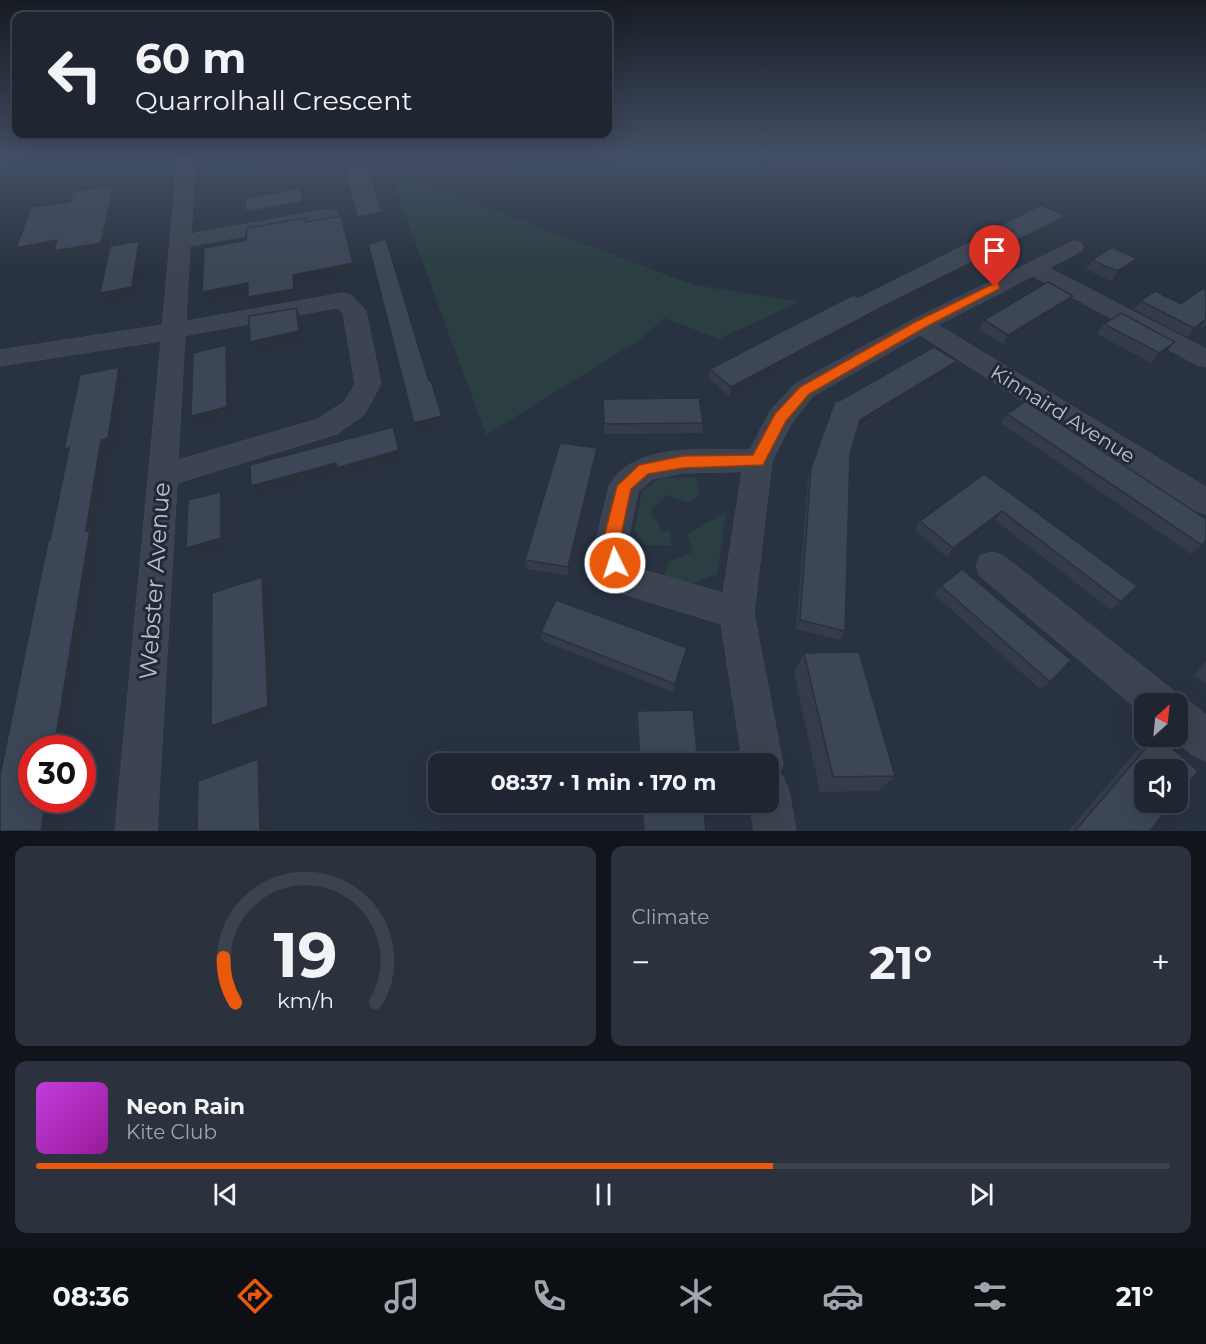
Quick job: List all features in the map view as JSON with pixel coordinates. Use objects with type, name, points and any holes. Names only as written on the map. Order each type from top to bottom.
[{"type":"street","name":"Webster Avenue","points":[[136,831],[184,195]]},
{"type":"street","points":[[180,242],[329,214]]},
{"type":"street","points":[[761,753],[737,613],[758,461],[780,418],[804,390],[920,325],[1074,247]]},
{"type":"street","points":[[1033,268],[1206,358]]},
{"type":"street","points":[[0,358],[173,331],[342,300],[354,311],[368,384],[355,408],[327,427],[162,476]]},
{"type":"street","name":"Kinnaird Avenue","points":[[920,325],[1206,502]]},
{"type":"street","points":[[737,613],[629,581],[615,563],[610,545],[624,486],[644,469],[683,462],[758,461]]},
{"type":"street","points":[[992,566],[1148,693]]},
{"type":"street","points":[[1188,726],[1206,741]]},
{"type":"street","points":[[772,813],[775,831]]},
{"type":"green space","points":[[398,195],[453,195],[694,285],[799,302],[719,339],[664,318],[641,339],[486,435]]},
{"type":"green space","points":[[697,477],[699,496],[688,503],[667,495],[650,511],[663,531],[670,531],[672,546],[646,545],[634,531],[642,491],[660,478]]},
{"type":"green space","points":[[726,512],[717,574],[691,584],[664,575],[670,561],[693,552],[687,534]]},
{"type":"building","points":[[72,195],[112,195],[101,243],[54,251],[57,240],[16,248],[31,207],[70,202]]},
{"type":"building","points":[[263,195],[302,195],[303,202],[246,212],[245,198]]},
{"type":"building","points":[[351,195],[377,195],[382,212],[357,217]]},
{"type":"building","points":[[1041,205],[1066,216],[888,304],[731,387],[710,369],[839,302],[854,295],[858,297]]},
{"type":"building","points":[[341,216],[353,263],[293,275],[294,289],[248,297],[248,283],[202,292],[204,248],[246,240],[247,228],[305,218],[306,222]]},
{"type":"building","points":[[386,239],[429,381],[431,381],[442,416],[414,423],[368,244]]},
{"type":"building","points":[[139,241],[132,287],[100,293],[110,246]]},
{"type":"building","points":[[1112,247],[1137,259],[1119,270],[1092,260]]},
{"type":"building","points":[[1048,282],[1073,296],[1008,335],[984,320]]},
{"type":"building","points":[[1202,289],[1206,290],[1206,319],[1194,328],[1141,301],[1155,291],[1181,304]]},
{"type":"building","points":[[296,308],[299,331],[250,342],[249,316]]},
{"type":"building","points":[[1121,313],[1175,342],[1159,353],[1104,324]]},
{"type":"building","points":[[226,345],[227,407],[191,416],[193,353]]},
{"type":"building","points":[[934,347],[957,361],[860,420],[850,454],[845,631],[800,620],[811,468],[835,401],[839,401]]},
{"type":"building","points":[[119,367],[108,438],[101,440],[86,531],[90,530],[56,735],[18,735],[18,813],[44,813],[41,831],[0,831],[0,775],[69,448],[64,449],[80,375]]},
{"type":"building","points":[[699,398],[703,423],[604,424],[603,399]]},
{"type":"building","points":[[1026,401],[1206,519],[1206,540],[1202,545],[1007,414]]},
{"type":"building","points":[[393,427],[399,450],[337,468],[336,463],[251,486],[250,465]]},
{"type":"building","points":[[560,443],[597,448],[568,567],[525,560]]},
{"type":"building","points":[[984,474],[1137,586],[1121,602],[1002,511],[953,548],[920,521]]},
{"type":"building","points":[[221,492],[221,538],[186,548],[188,500]]},
{"type":"building","points":[[962,569],[1071,660],[1050,682],[941,586]]},
{"type":"building","points":[[262,577],[268,706],[211,726],[212,593]]},
{"type":"building","points":[[556,600],[687,648],[675,684],[541,632]]},
{"type":"building","points":[[859,652],[895,776],[833,777],[804,653]]},
{"type":"building","points":[[693,710],[697,753],[639,753],[637,711]]},
{"type":"building","points":[[1147,747],[1171,747],[1184,759],[1136,759]]},
{"type":"building","points":[[258,759],[260,831],[197,831],[198,781]]},
{"type":"building","points":[[1134,762],[1134,813],[1164,813],[1150,831],[1075,831]]},
{"type":"building","points":[[1188,762],[1198,771],[1188,784]]},
{"type":"building","points":[[643,813],[704,813],[706,831],[644,831]]},
{"type":"route","points":[[615,563],[610,545],[624,486],[644,469],[683,462],[758,461],[780,418],[804,390],[920,325],[995,287]]}]
